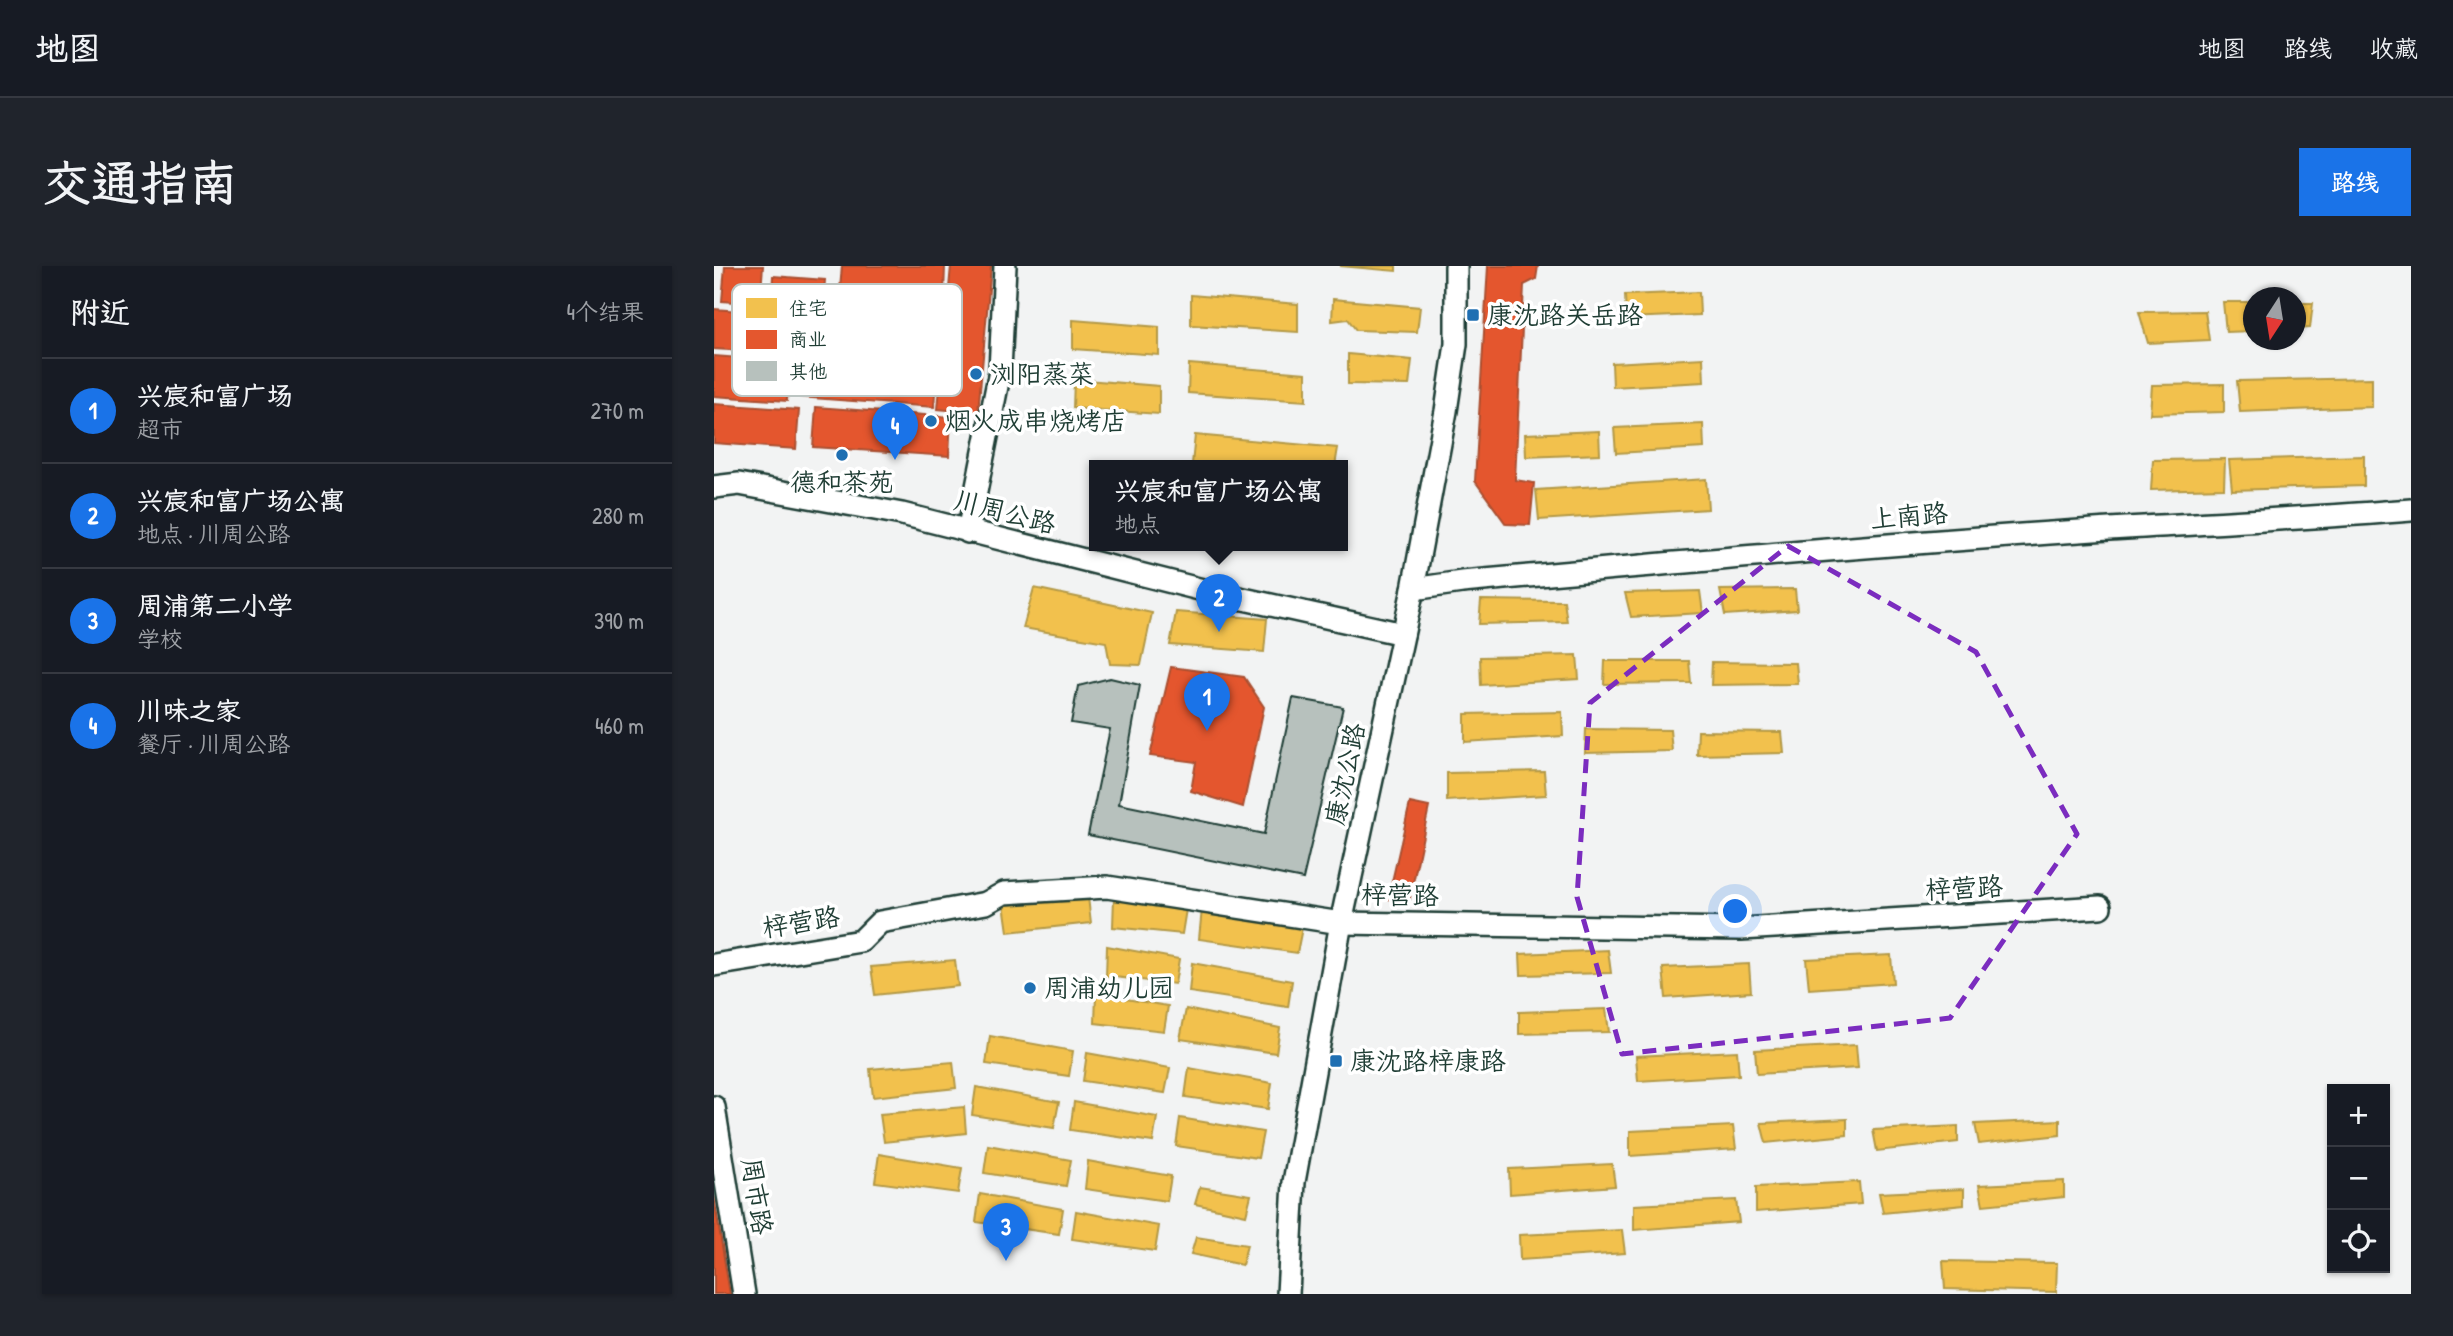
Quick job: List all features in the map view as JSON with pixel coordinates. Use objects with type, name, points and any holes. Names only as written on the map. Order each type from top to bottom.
[{"type":"street","points":[[968,532],[1000,371],[1005,266]]},
{"type":"street","name":"康沈公路","points":[[1288,1294],[1294,1182],[1341,923],[1413,589],[1457,344],[1456,266]]},
{"type":"street","name":"川周公路","points":[[714,487],[738,484],[902,514],[1203,590],[1404,634]]},
{"type":"street","name":"上南路","points":[[1413,589],[1488,579],[1868,547],[2128,528],[2310,519],[2411,510]]},
{"type":"street","name":"梓营路","points":[[714,965],[861,941],[880,922],[986,903],[1004,893],[1107,887],[1341,923],[1741,929],[2101,908]]},
{"type":"street","name":"周市路","points":[[714,1107],[744,1294]]},
{"type":"highlighted area","points":[[1788,546],[1976,652],[2077,834],[1950,1018],[1622,1054],[1577,897],[1590,703]]},
{"type":"building: 住宅","points":[[1340,266],[1396,266],[1396,271]]},
{"type":"building: 住宅","points":[[1699,292],[1700,315],[1626,318],[1625,295]]},
{"type":"building: 住宅","points":[[1191,295],[1298,304],[1298,332],[1191,325]]},
{"type":"building: 住宅","points":[[1333,299],[1420,307],[1417,332],[1356,330],[1348,319],[1332,321]]},
{"type":"building: 住宅","points":[[2223,302],[2243,302],[2243,331],[2226,332]]},
{"type":"building: 住宅","points":[[2306,303],[2313,303],[2310,328],[2306,328]]},
{"type":"building: 住宅","points":[[2205,311],[2209,340],[2148,343],[2139,312]]},
{"type":"building: 住宅","points":[[1073,320],[1159,327],[1159,355],[1073,349]]},
{"type":"building: 住宅","points":[[1348,354],[1412,360],[1409,385],[1348,384]]},
{"type":"building: 住宅","points":[[1703,358],[1704,382],[1613,387],[1612,363]]},
{"type":"building: 住宅","points":[[1189,364],[1306,373],[1306,401],[1188,393]]},
{"type":"building: 住宅","points":[[2372,378],[2372,407],[2240,412],[2237,381]]},
{"type":"building: 住宅","points":[[1074,379],[1159,386],[1159,414],[1073,408]]},
{"type":"building: 住宅","points":[[2224,384],[2224,412],[2150,414],[2152,385]]},
{"type":"building: 住宅","points":[[1703,424],[1704,448],[1616,453],[1614,428]]},
{"type":"building: 住宅","points":[[1599,431],[1600,454],[1526,457],[1525,434]]},
{"type":"building: 住宅","points":[[1195,435],[1338,448],[1336,460],[1192,460]]},
{"type":"building: 住宅","points":[[2364,456],[2364,486],[2232,490],[2229,460]]},
{"type":"building: 住宅","points":[[2225,459],[2224,488],[2151,490],[2153,460]]},
{"type":"building: 住宅","points":[[1706,479],[1708,509],[1539,520],[1536,490]]},
{"type":"building: 住宅","points":[[1034,588],[1152,613],[1141,665],[1110,664],[1106,642],[1023,628]]},
{"type":"building: 住宅","points":[[1795,589],[1797,610],[1725,615],[1720,590]]},
{"type":"building: 住宅","points":[[1700,591],[1703,613],[1631,617],[1625,593]]},
{"type":"building: 住宅","points":[[1481,600],[1564,601],[1567,622],[1479,624]]},
{"type":"building: 住宅","points":[[1176,612],[1267,619],[1264,652],[1170,645]]},
{"type":"building: 住宅","points":[[1577,655],[1579,679],[1481,685],[1480,657]]},
{"type":"building: 住宅","points":[[1605,661],[1689,661],[1691,683],[1604,684]]},
{"type":"building: 住宅","points":[[1712,662],[1796,663],[1798,684],[1711,685]]},
{"type":"building: 住宅","points":[[1562,712],[1563,736],[1465,742],[1465,714]]},
{"type":"building: 住宅","points":[[1586,729],[1670,730],[1672,751],[1585,753]]},
{"type":"building: 住宅","points":[[1698,731],[1782,732],[1784,753],[1697,755]]},
{"type":"building: 住宅","points":[[1544,771],[1546,795],[1447,801],[1447,773]]},
{"type":"building: 住宅","points":[[1088,897],[1091,923],[1008,932],[1004,904]]},
{"type":"building: 住宅","points":[[1114,897],[1186,909],[1182,934],[1113,927]]},
{"type":"building: 住宅","points":[[1202,909],[1302,928],[1297,953],[1199,939]]},
{"type":"building: 住宅","points":[[1107,946],[1179,959],[1175,984],[1106,976]]},
{"type":"building: 住宅","points":[[1608,950],[1611,973],[1521,975],[1520,954]]},
{"type":"building: 住宅","points":[[1891,955],[1893,983],[1809,989],[1806,959]]},
{"type":"building: 住宅","points":[[955,960],[958,986],[875,995],[871,967]]},
{"type":"building: 住宅","points":[[1192,963],[1292,981],[1288,1007],[1189,992]]},
{"type":"building: 住宅","points":[[1749,964],[1751,992],[1666,998],[1663,968]]},
{"type":"building: 住宅","points":[[1096,994],[1168,1006],[1164,1031],[1095,1023]]},
{"type":"building: 住宅","points":[[1186,1009],[1280,1028],[1276,1053],[1180,1039]]},
{"type":"building: 住宅","points":[[1606,1009],[1609,1032],[1519,1034],[1519,1012]]},
{"type":"building: 住宅","points":[[990,1036],[1073,1051],[1069,1076],[986,1064]]},
{"type":"building: 住宅","points":[[1856,1045],[1858,1068],[1757,1074],[1755,1050]]},
{"type":"building: 住宅","points":[[1737,1051],[1739,1075],[1638,1081],[1636,1056]]},
{"type":"building: 住宅","points":[[1087,1053],[1170,1068],[1165,1093],[1083,1081]]},
{"type":"building: 住宅","points":[[953,1062],[956,1088],[873,1097],[870,1069]]},
{"type":"building: 住宅","points":[[1189,1068],[1272,1083],[1268,1109],[1185,1097]]},
{"type":"building: 住宅","points":[[976,1087],[1059,1102],[1054,1128],[972,1115]]},
{"type":"building: 住宅","points":[[1074,1102],[1157,1117],[1153,1142],[1070,1130]]},
{"type":"building: 住宅","points":[[964,1107],[966,1133],[884,1142],[880,1114]]},
{"type":"building: 住宅","points":[[1180,1118],[1263,1132],[1258,1158],[1176,1146]]},
{"type":"building: 住宅","points":[[1847,1119],[1847,1135],[1766,1143],[1761,1123]]},
{"type":"building: 住宅","points":[[2060,1120],[2060,1135],[1979,1144],[1975,1124]]},
{"type":"building: 住宅","points":[[1733,1126],[1736,1149],[1630,1156],[1630,1131]]},
{"type":"building: 住宅","points":[[1958,1126],[1958,1142],[1877,1151],[1873,1130]]},
{"type":"building: 住宅","points":[[988,1145],[1071,1160],[1066,1186],[984,1173]]},
{"type":"building: 住宅","points":[[879,1154],[962,1168],[958,1193],[875,1182]]},
{"type":"building: 住宅","points":[[1088,1161],[1171,1176],[1167,1201],[1085,1189]]},
{"type":"building: 住宅","points":[[1612,1164],[1615,1186],[1510,1194],[1509,1169]]},
{"type":"building: 住宅","points":[[2064,1181],[2064,1197],[1983,1205],[1979,1185]]},
{"type":"building: 住宅","points":[[1859,1182],[1861,1204],[1756,1212],[1756,1187]]},
{"type":"building: 住宅","points":[[1200,1187],[1251,1195],[1246,1215],[1195,1204]]},
{"type":"building: 住宅","points":[[1964,1189],[1964,1205],[1883,1213],[1879,1193]]},
{"type":"building: 住宅","points":[[980,1194],[1063,1209],[1059,1234],[976,1222]]},
{"type":"building: 住宅","points":[[1736,1200],[1739,1222],[1634,1230],[1634,1205]]},
{"type":"building: 住宅","points":[[1076,1211],[1159,1226],[1155,1251],[1072,1239]]},
{"type":"building: 住宅","points":[[1622,1230],[1625,1253],[1520,1260],[1519,1235]]},
{"type":"building: 住宅","points":[[1196,1237],[1247,1245],[1242,1265],[1191,1254]]},
{"type":"building: 住宅","points":[[1943,1261],[2057,1263],[2056,1292],[1945,1289]]},
{"type":"building: 商业","points":[[725,266],[763,266],[762,284],[732,284],[732,302],[722,301]]},
{"type":"building: 商业","points":[[842,266],[945,266],[944,284],[840,284]]},
{"type":"building: 商业","points":[[951,266],[991,266],[978,413],[938,409],[939,396],[962,396],[962,284],[949,284]]},
{"type":"building: 商业","points":[[1488,266],[1538,266],[1536,279],[1524,285],[1515,480],[1534,483],[1530,525],[1506,524],[1475,481]]},
{"type":"building: 商业","points":[[773,276],[825,280],[825,284],[773,284]]},
{"type":"building: 商业","points":[[714,309],[732,310],[732,350],[714,349]]},
{"type":"building: 商业","points":[[714,356],[732,357],[732,396],[787,396],[787,401],[714,396]]},
{"type":"building: 商业","points":[[799,396],[935,396],[934,407]]},
{"type":"building: 商业","points":[[714,404],[799,410],[796,449],[714,443]]},
{"type":"building: 商业","points":[[816,407],[951,417],[949,456],[813,447]]},
{"type":"building: 商业","points":[[1171,667],[1244,677],[1264,707],[1243,807],[1191,791],[1196,762],[1150,756]]},
{"type":"building: 商业","points":[[1410,803],[1429,807],[1409,902],[1388,899]]},
{"type":"building: 商业","points":[[714,1197],[730,1294],[714,1294]]},
{"type":"building: 其他","points":[[1110,678],[1140,685],[1119,804],[1264,834],[1293,698],[1343,707],[1303,879],[1088,835],[1110,729],[1071,723],[1078,686]]},
{"type":"place","name":"康沈路关岳路","points":[[1473,315]]},
{"type":"place","name":"浏阳蒸菜","points":[[976,374]]},
{"type":"place","name":"烟火成串烧烤店","points":[[931,421]]},
{"type":"place","name":"德和茶苑","points":[[842,455]]},
{"type":"place","name":"川味之家","points":[[895,460]]},
{"type":"place","name":"兴宸和富广场公寓","points":[[1219,632]]},
{"type":"place","name":"兴宸和富广场","points":[[1207,731]]},
{"type":"place","name":"周浦幼儿园","points":[[1030,988]]},
{"type":"place","name":"康沈路梓康路","points":[[1336,1061]]},
{"type":"place","name":"周浦第二小学","points":[[1006,1261]]}]
